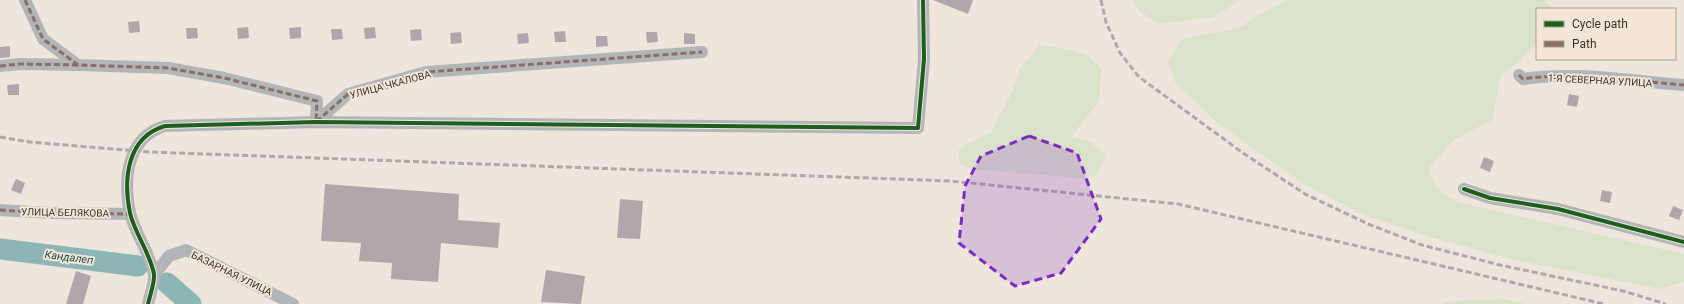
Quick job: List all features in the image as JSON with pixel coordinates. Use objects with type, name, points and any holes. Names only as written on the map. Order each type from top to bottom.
[{"type":"street","points":[[25,0],[43,39],[78,65]]},
{"type":"street","points":[[148,304],[154,275],[130,214],[128,178],[134,150],[142,138],[153,130],[165,126],[316,122],[918,128],[924,59],[923,0]]},
{"type":"street","name":"УЛИЦА ЧКАЛОВА","points":[[316,122],[348,94],[426,72],[702,52]]},
{"type":"street","points":[[0,66],[20,64],[168,68],[224,78],[317,101],[316,122]]},
{"type":"street","name":"1-Я СЕВЕРНАЯ УЛИЦА","points":[[1519,75],[1523,80],[1543,76],[1578,77],[1684,85]]},
{"type":"street","points":[[1464,189],[1490,198],[1558,209],[1684,242]]},
{"type":"street","name":"УЛИЦА БЕЛЯКОВА","points":[[0,210],[130,214]]},
{"type":"street","name":"БАЗАРНАЯ УЛИЦА","points":[[154,275],[169,256],[186,250],[293,304]]},
{"type":"highlighted area","points":[[1029,136],[1077,153],[1101,219],[1061,273],[1015,286],[959,243],[965,186],[981,156]]},
{"type":"green space","points":[[1134,0],[1241,0],[1213,17],[1159,24],[1138,10]]},
{"type":"green space","points":[[1287,0],[1545,0],[1551,8],[1536,8],[1536,44],[1516,64],[1501,74],[1492,120],[1455,139],[1429,167],[1433,180],[1441,192],[1457,202],[1684,254],[1684,282],[1660,289],[1515,260],[1419,234],[1360,213],[1305,185],[1216,122],[1175,82],[1168,61],[1182,39],[1239,28],[1261,13]]},
{"type":"green space","points":[[1039,45],[1072,50],[1089,56],[1101,69],[1099,101],[1071,137],[1089,141],[1106,154],[1098,174],[1089,179],[972,169],[960,164],[958,151],[970,142],[991,132],[1010,96],[1020,69]]},
{"type":"green space","points":[[1504,299],[1526,304],[1443,304],[1448,301]]},
{"type":"building","points":[[933,0],[973,0],[968,14]]},
{"type":"building","points":[[139,21],[140,32],[129,33],[128,22]]},
{"type":"building","points":[[248,27],[249,38],[238,39],[237,28]]},
{"type":"building","points":[[301,27],[301,38],[290,39],[289,28]]},
{"type":"building","points":[[375,27],[376,38],[365,39],[364,28]]},
{"type":"building","points":[[186,28],[197,28],[198,38],[187,39]]},
{"type":"building","points":[[331,29],[342,29],[343,39],[332,40]]},
{"type":"building","points":[[421,29],[422,40],[411,41],[410,30]]},
{"type":"building","points":[[565,31],[566,42],[555,42],[554,32]]},
{"type":"building","points":[[461,32],[462,43],[451,44],[450,33]]},
{"type":"building","points":[[646,32],[657,32],[658,42],[647,43]]},
{"type":"building","points":[[528,33],[529,43],[518,44],[517,34]]},
{"type":"building","points":[[684,33],[695,34],[695,44],[684,44]]},
{"type":"building","points":[[596,36],[607,36],[608,46],[596,47]]},
{"type":"building","points":[[10,46],[10,57],[0,58],[0,47]]},
{"type":"building","points":[[19,84],[19,95],[8,95],[7,85]]},
{"type":"building","points":[[1569,94],[1579,96],[1577,107],[1567,105]]},
{"type":"building","points":[[1484,157],[1494,161],[1490,172],[1480,168]]},
{"type":"building","points":[[16,179],[25,183],[21,194],[11,190]]},
{"type":"building","points":[[325,184],[459,194],[458,220],[500,223],[498,248],[441,243],[438,282],[391,279],[392,263],[359,261],[361,243],[321,241]]},
{"type":"building","points":[[1602,190],[1612,192],[1610,203],[1600,201]]},
{"type":"building","points":[[620,199],[643,201],[640,239],[617,238]]},
{"type":"building","points":[[1673,206],[1683,210],[1679,220],[1669,216]]},
{"type":"building","points":[[546,270],[585,276],[581,304],[541,302]]},
{"type":"building","points":[[76,271],[91,276],[83,304],[66,304]]},
{"type":"waterway","name":"Кандалеп","points":[[0,249],[138,266]]},
{"type":"waterway","name":"Кандалеп","points":[[167,283],[191,304]]},
{"type":"railway","points":[[1101,0],[1106,22],[1120,53],[1139,77],[1243,153],[1305,194],[1368,224],[1422,245],[1500,265],[1623,291],[1666,304]]},
{"type":"railway","points":[[0,137],[30,142],[150,152],[950,181],[1178,204],[1604,304]]},
{"type":"marked path","points":[[25,0],[43,39],[78,65],[168,68],[224,78],[317,101],[316,122],[348,94],[426,72],[702,52]]},
{"type":"marked path","points":[[0,66],[20,64],[78,65]]},
{"type":"marked path","points":[[1519,75],[1523,79],[1584,76],[1684,85]]},
{"type":"marked path","points":[[0,210],[51,213],[130,214]]},
{"type":"cycle path","points":[[148,304],[154,274],[152,266],[132,221],[128,200],[128,173],[135,149],[143,139],[152,132],[165,126],[316,122],[918,128],[924,59],[923,0]]},
{"type":"cycle path","points":[[1464,189],[1490,198],[1558,209],[1684,242]]}]
